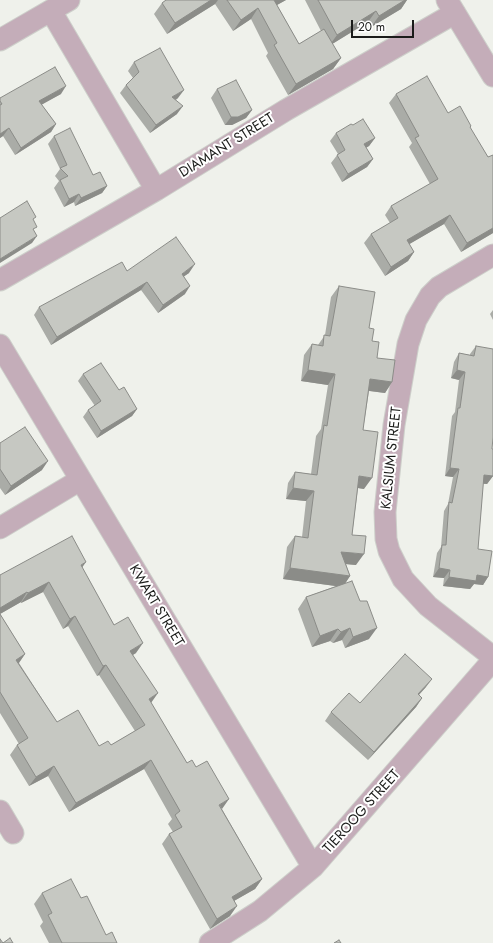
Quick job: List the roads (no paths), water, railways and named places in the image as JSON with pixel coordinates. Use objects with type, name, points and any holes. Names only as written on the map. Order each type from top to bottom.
[{"type":"street","points":[[0,40],[69,0]]},
{"type":"street","points":[[451,6],[493,76]]},
{"type":"street","name":"DIAMANT STREET","points":[[0,280],[156,190],[451,6]]},
{"type":"street","points":[[51,11],[156,190]]},
{"type":"street","name":"KALSIUM STREET","points":[[493,255],[439,287],[430,296],[416,320],[408,344],[394,425],[385,512],[389,551],[403,579],[428,606],[493,657]]},
{"type":"street","name":"KWART STREET","points":[[0,345],[313,867]]},
{"type":"street","points":[[0,528],[80,480]]},
{"type":"street","name":"TIEROOG STREET","points":[[210,943],[260,911],[313,867],[493,660]]},
{"type":"street","points":[[0,811],[13,834]]}]
